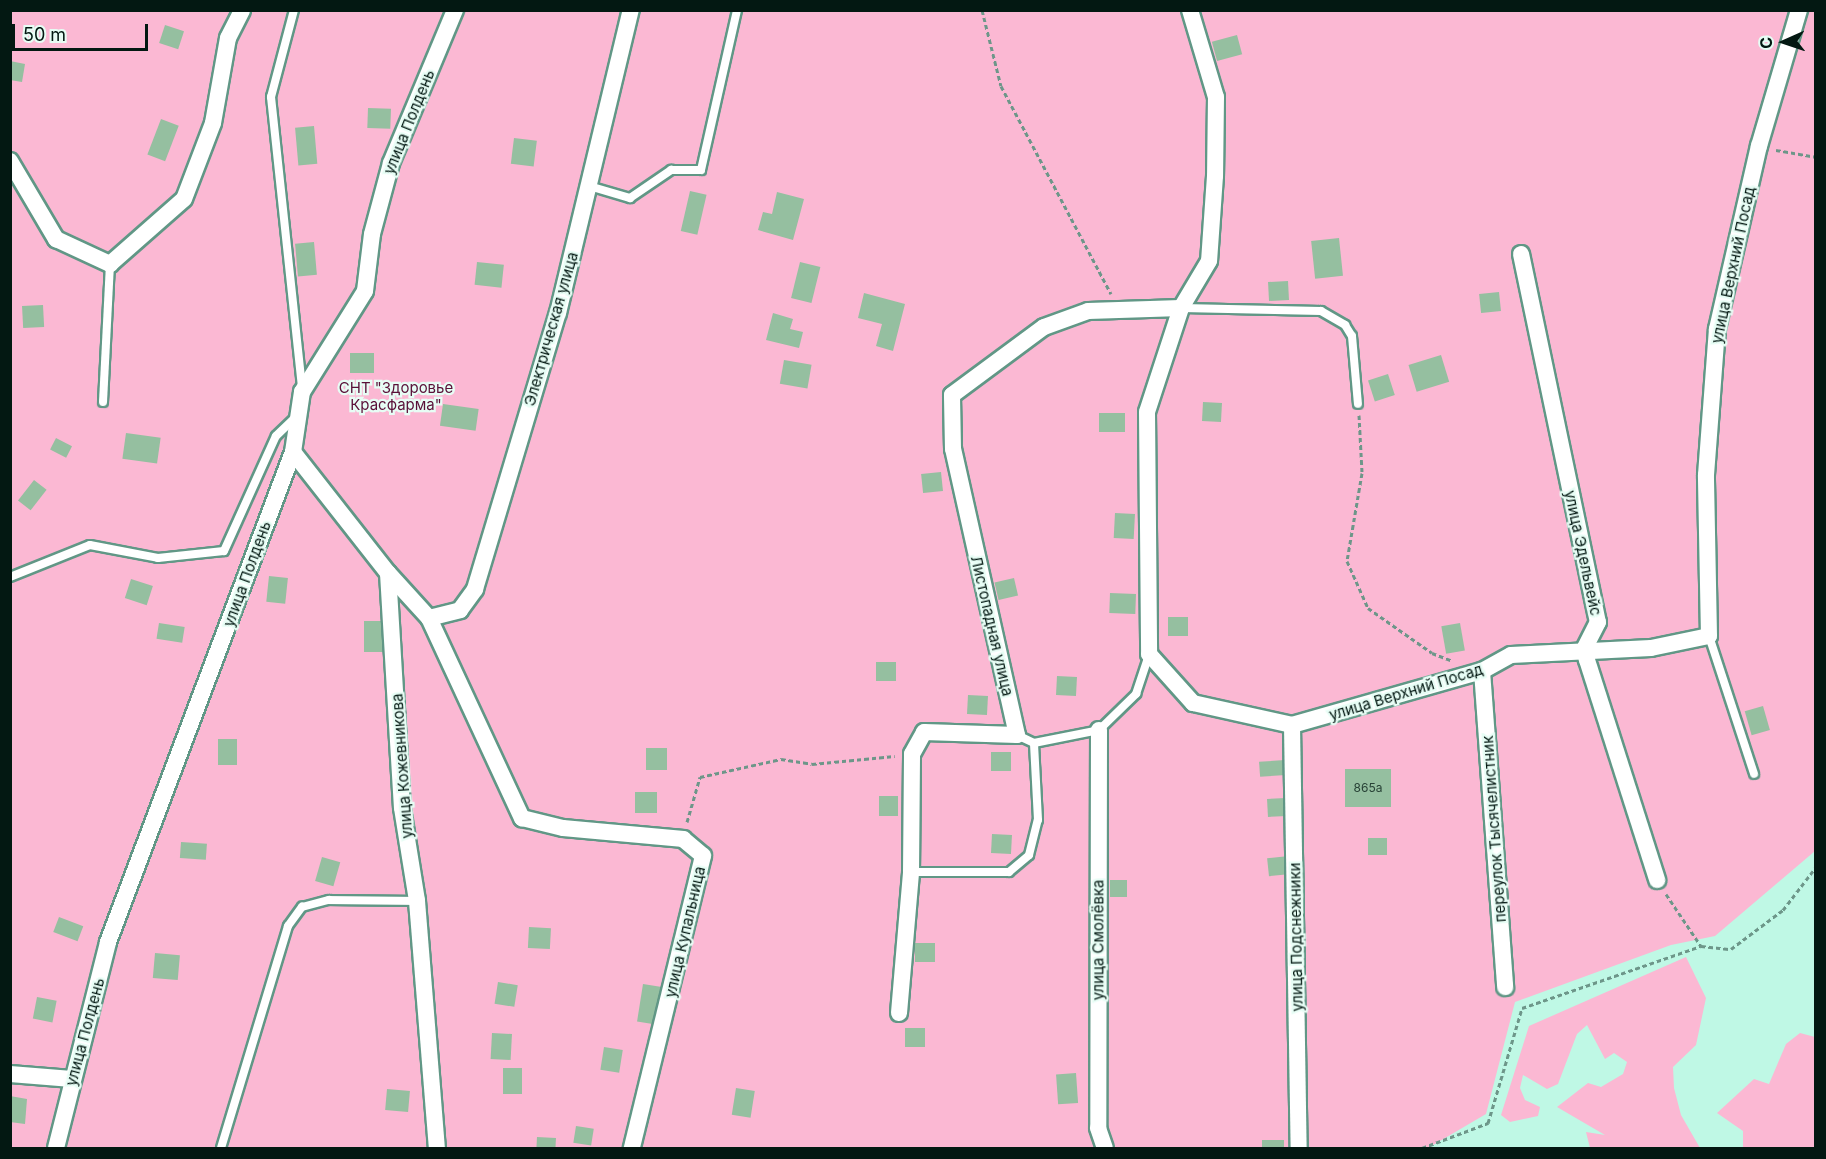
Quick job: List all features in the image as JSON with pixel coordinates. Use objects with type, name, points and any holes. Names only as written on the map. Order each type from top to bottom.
[{"type":"street","points":[[10,160],[56,239],[110,264],[184,199],[213,123],[228,38],[242,10]]},
{"type":"street","name":"улица Полдень","points":[[299,414],[302,392],[365,291],[372,234],[391,163],[454,10]]},
{"type":"street","name":"Электрическая улица","points":[[429,618],[460,610],[475,589],[558,313],[632,10]]},
{"type":"street","points":[[1149,654],[1147,412],[1181,308],[1209,261],[1215,177],[1216,97],[1190,10]]},
{"type":"street","name":"улица Верхний Посад","points":[[1149,654],[1193,703],[1292,725],[1482,671],[1511,655],[1585,648],[1651,648],[1708,636],[1706,475],[1717,329],[1759,146],[1799,10]]},
{"type":"street","name":"улица Эдельвейс","points":[[1521,254],[1598,622],[1585,648]]},
{"type":"street","name":"Листопадная улица","points":[[1017,735],[954,449],[952,395],[1044,327],[1088,311],[1121,307],[1181,308]]},
{"type":"street","points":[[293,452],[388,573],[429,618],[522,818],[563,828],[683,839]]},
{"type":"street","name":"улица Полдень","points":[[56,1149],[108,942],[293,452]]},
{"type":"street","name":"улица Кожевникова","points":[[388,573],[402,808],[417,901],[437,1149]]},
{"type":"street","points":[[1585,648],[1657,880]]},
{"type":"street","name":"переулок Тысячелистник","points":[[1482,671],[1505,987]]},
{"type":"street","name":"улица Подснежники","points":[[1292,725],[1299,1149]]},
{"type":"street","name":"улица Смолёвка","points":[[1099,730],[1098,1128],[1105,1149]]},
{"type":"street","points":[[899,1012],[911,872],[912,754],[924,732],[1017,735]]},
{"type":"street","name":"улица Купальница","points":[[632,1149],[703,856],[683,839]]},
{"type":"street","points":[[10,1074],[72,1079]]},
{"type":"lane","points":[[294,10],[271,97],[302,392]]},
{"type":"lane","points":[[589,186],[630,198],[672,170],[701,170],[737,10]]},
{"type":"lane","points":[[103,402],[110,264]]},
{"type":"lane","points":[[1181,308],[1321,311],[1345,325],[1352,336],[1358,404]]},
{"type":"lane","points":[[293,452],[299,414]]},
{"type":"lane","points":[[10,577],[90,545],[158,558],[224,551],[276,436],[299,414]]},
{"type":"lane","points":[[1708,636],[1754,774]]},
{"type":"lane","points":[[1017,735],[1034,743],[1099,730],[1136,694],[1149,654]]},
{"type":"lane","points":[[911,872],[1009,872],[1029,855],[1038,820],[1034,743]]},
{"type":"lane","points":[[221,1149],[288,927],[302,907],[329,900],[417,901]]},
{"type":"path","points":[[982,10],[1001,86],[1100,279],[1121,307]]},
{"type":"path","points":[[1759,146],[1815,157]]},
{"type":"path","points":[[1358,404],[1362,474],[1347,561],[1368,608],[1432,653],[1482,671]]},
{"type":"path","points":[[683,839],[700,777],[781,759],[812,764],[912,754]]},
{"type":"path","points":[[1422,1149],[1488,1123],[1522,1008],[1701,946],[1731,949],[1783,910],[1815,867]]},
{"type":"path","points":[[1657,880],[1701,946]]},
{"type":"green space","name":"СНТ \"Здоровье Красфарма\"","points":[[10,11],[1815,11],[1815,851],[1715,936],[1671,945],[1515,1002],[1486,1114],[1428,1148],[11,1148]]},
{"type":"green space","points":[[1686,957],[1706,998],[1696,1045],[1673,1067],[1674,1088],[1681,1115],[1700,1148],[1590,1148],[1586,1132],[1605,1135],[1557,1107],[1588,1083],[1601,1087],[1623,1074],[1627,1062],[1614,1053],[1605,1059],[1587,1025],[1577,1034],[1558,1084],[1547,1089],[1523,1075],[1520,1088],[1525,1100],[1540,1107],[1538,1116],[1510,1122],[1501,1115],[1529,1026]]},
{"type":"green space","points":[[1800,1033],[1815,1037],[1815,1148],[1743,1148],[1743,1131],[1717,1113],[1754,1079],[1769,1084],[1786,1044]]},
{"type":"building","points":[[165,25],[184,31],[178,49],[159,43]]},
{"type":"building","points":[[1237,35],[1242,54],[1217,61],[1212,42]]},
{"type":"building","points":[[10,61],[25,64],[22,82],[10,80]]},
{"type":"building","points":[[368,108],[391,109],[390,129],[367,128]]},
{"type":"building","points":[[161,119],[179,126],[165,161],[147,154]]},
{"type":"building","points":[[314,126],[317,164],[298,166],[295,128]]},
{"type":"building","points":[[514,138],[537,141],[534,167],[511,164]]},
{"type":"building","points":[[690,191],[707,195],[697,235],[681,231]]},
{"type":"building","points":[[777,192],[804,199],[793,240],[758,230],[763,212],[772,214]]},
{"type":"building","points":[[1339,238],[1343,276],[1315,279],[1311,241]]},
{"type":"building","points":[[314,242],[317,275],[298,277],[295,244]]},
{"type":"building","points":[[477,262],[504,265],[501,288],[475,285]]},
{"type":"building","points":[[800,262],[820,267],[811,303],[791,298]]},
{"type":"building","points":[[1288,281],[1289,300],[1269,301],[1268,282]]},
{"type":"building","points":[[1499,292],[1501,311],[1481,313],[1479,294]]},
{"type":"building","points":[[864,293],[905,304],[893,351],[876,346],[882,324],[858,318]]},
{"type":"building","points":[[43,305],[44,327],[23,328],[22,306]]},
{"type":"building","points":[[773,313],[793,319],[790,329],[803,332],[799,348],[766,340]]},
{"type":"building","points":[[350,353],[374,353],[374,373],[350,373]]},
{"type":"building","points":[[1441,355],[1449,382],[1417,392],[1408,365]]},
{"type":"building","points":[[784,360],[812,365],[807,388],[780,384]]},
{"type":"building","points":[[1388,374],[1395,395],[1375,401],[1368,380]]},
{"type":"building","points":[[1203,402],[1222,403],[1221,422],[1202,421]]},
{"type":"building","points":[[443,404],[479,409],[476,431],[440,426]]},
{"type":"building","points":[[1099,413],[1125,413],[1125,432],[1099,432]]},
{"type":"building","points":[[126,433],[161,438],[157,464],[122,459]]},
{"type":"building","points":[[56,438],[72,446],[66,458],[50,450]]},
{"type":"building","points":[[941,472],[943,491],[923,493],[921,474]]},
{"type":"building","points":[[34,480],[47,490],[31,510],[18,500]]},
{"type":"building","points":[[1115,513],[1135,514],[1134,539],[1114,538]]},
{"type":"building","points":[[269,576],[288,578],[285,604],[266,602]]},
{"type":"building","points":[[1014,578],[1018,596],[999,600],[995,582]]},
{"type":"building","points":[[131,579],[153,586],[147,605],[125,598]]},
{"type":"building","points":[[1110,593],[1136,594],[1135,614],[1109,613]]},
{"type":"building","points":[[1168,617],[1188,617],[1188,636],[1168,636]]},
{"type":"building","points":[[364,621],[383,621],[383,652],[364,652]]},
{"type":"building","points":[[159,623],[185,627],[182,643],[156,639]]},
{"type":"building","points":[[1460,623],[1465,651],[1446,654],[1441,626]]},
{"type":"building","points":[[876,662],[896,662],[896,681],[876,681]]},
{"type":"building","points":[[1057,676],[1077,677],[1076,696],[1056,695]]},
{"type":"building","points":[[968,695],[988,696],[987,715],[967,714]]},
{"type":"building","points":[[1763,706],[1770,730],[1752,735],[1745,711]]},
{"type":"building","points":[[218,739],[237,739],[237,765],[218,765]]},
{"type":"building","points":[[646,748],[667,748],[667,770],[646,770]]},
{"type":"building","points":[[991,752],[1011,752],[1011,771],[991,771]]},
{"type":"building","points":[[1285,760],[1286,775],[1260,777],[1259,762]]},
{"type":"building","points":[[1345,769],[1391,769],[1391,807],[1345,807]]},
{"type":"building","points":[[635,792],[657,792],[657,813],[635,813]]},
{"type":"building","points":[[879,796],[898,796],[898,816],[879,816]]},
{"type":"building","points":[[1286,798],[1287,816],[1268,817],[1267,799]]},
{"type":"building","points":[[992,834],[1012,835],[1011,854],[991,853]]},
{"type":"building","points":[[1368,838],[1387,838],[1387,855],[1368,855]]},
{"type":"building","points":[[181,842],[207,844],[206,860],[180,858]]},
{"type":"building","points":[[1289,856],[1291,874],[1269,876],[1267,858]]},
{"type":"building","points":[[322,857],[340,862],[333,886],[315,881]]},
{"type":"building","points":[[1110,880],[1127,880],[1127,897],[1110,897]]},
{"type":"building","points":[[59,917],[83,926],[78,941],[53,932]]},
{"type":"building","points":[[529,927],[551,928],[550,949],[528,948]]},
{"type":"building","points":[[915,943],[935,943],[935,962],[915,962]]},
{"type":"building","points":[[155,953],[180,955],[178,980],[153,978]]},
{"type":"building","points":[[498,982],[518,985],[514,1007],[495,1004]]},
{"type":"building","points":[[643,984],[662,987],[656,1025],[637,1022]]},
{"type":"building","points":[[37,997],[57,1001],[52,1022],[33,1019]]},
{"type":"building","points":[[905,1028],[925,1028],[925,1047],[905,1047]]},
{"type":"building","points":[[492,1033],[512,1034],[511,1060],[491,1059]]},
{"type":"building","points":[[604,1047],[623,1050],[619,1073],[600,1070]]},
{"type":"building","points":[[503,1068],[522,1068],[522,1094],[503,1094]]},
{"type":"building","points":[[1076,1073],[1078,1103],[1058,1104],[1056,1074]]},
{"type":"building","points":[[736,1088],[755,1091],[751,1118],[732,1115]]},
{"type":"building","points":[[387,1089],[410,1091],[408,1112],[385,1110]]},
{"type":"building","points":[[10,1096],[27,1099],[25,1124],[10,1122]]},
{"type":"building","points":[[576,1126],[594,1129],[591,1146],[573,1143]]},
{"type":"building","points":[[537,1137],[556,1138],[555,1148],[536,1148]]},
{"type":"building","points":[[1262,1140],[1284,1140],[1284,1148],[1262,1148]]}]
